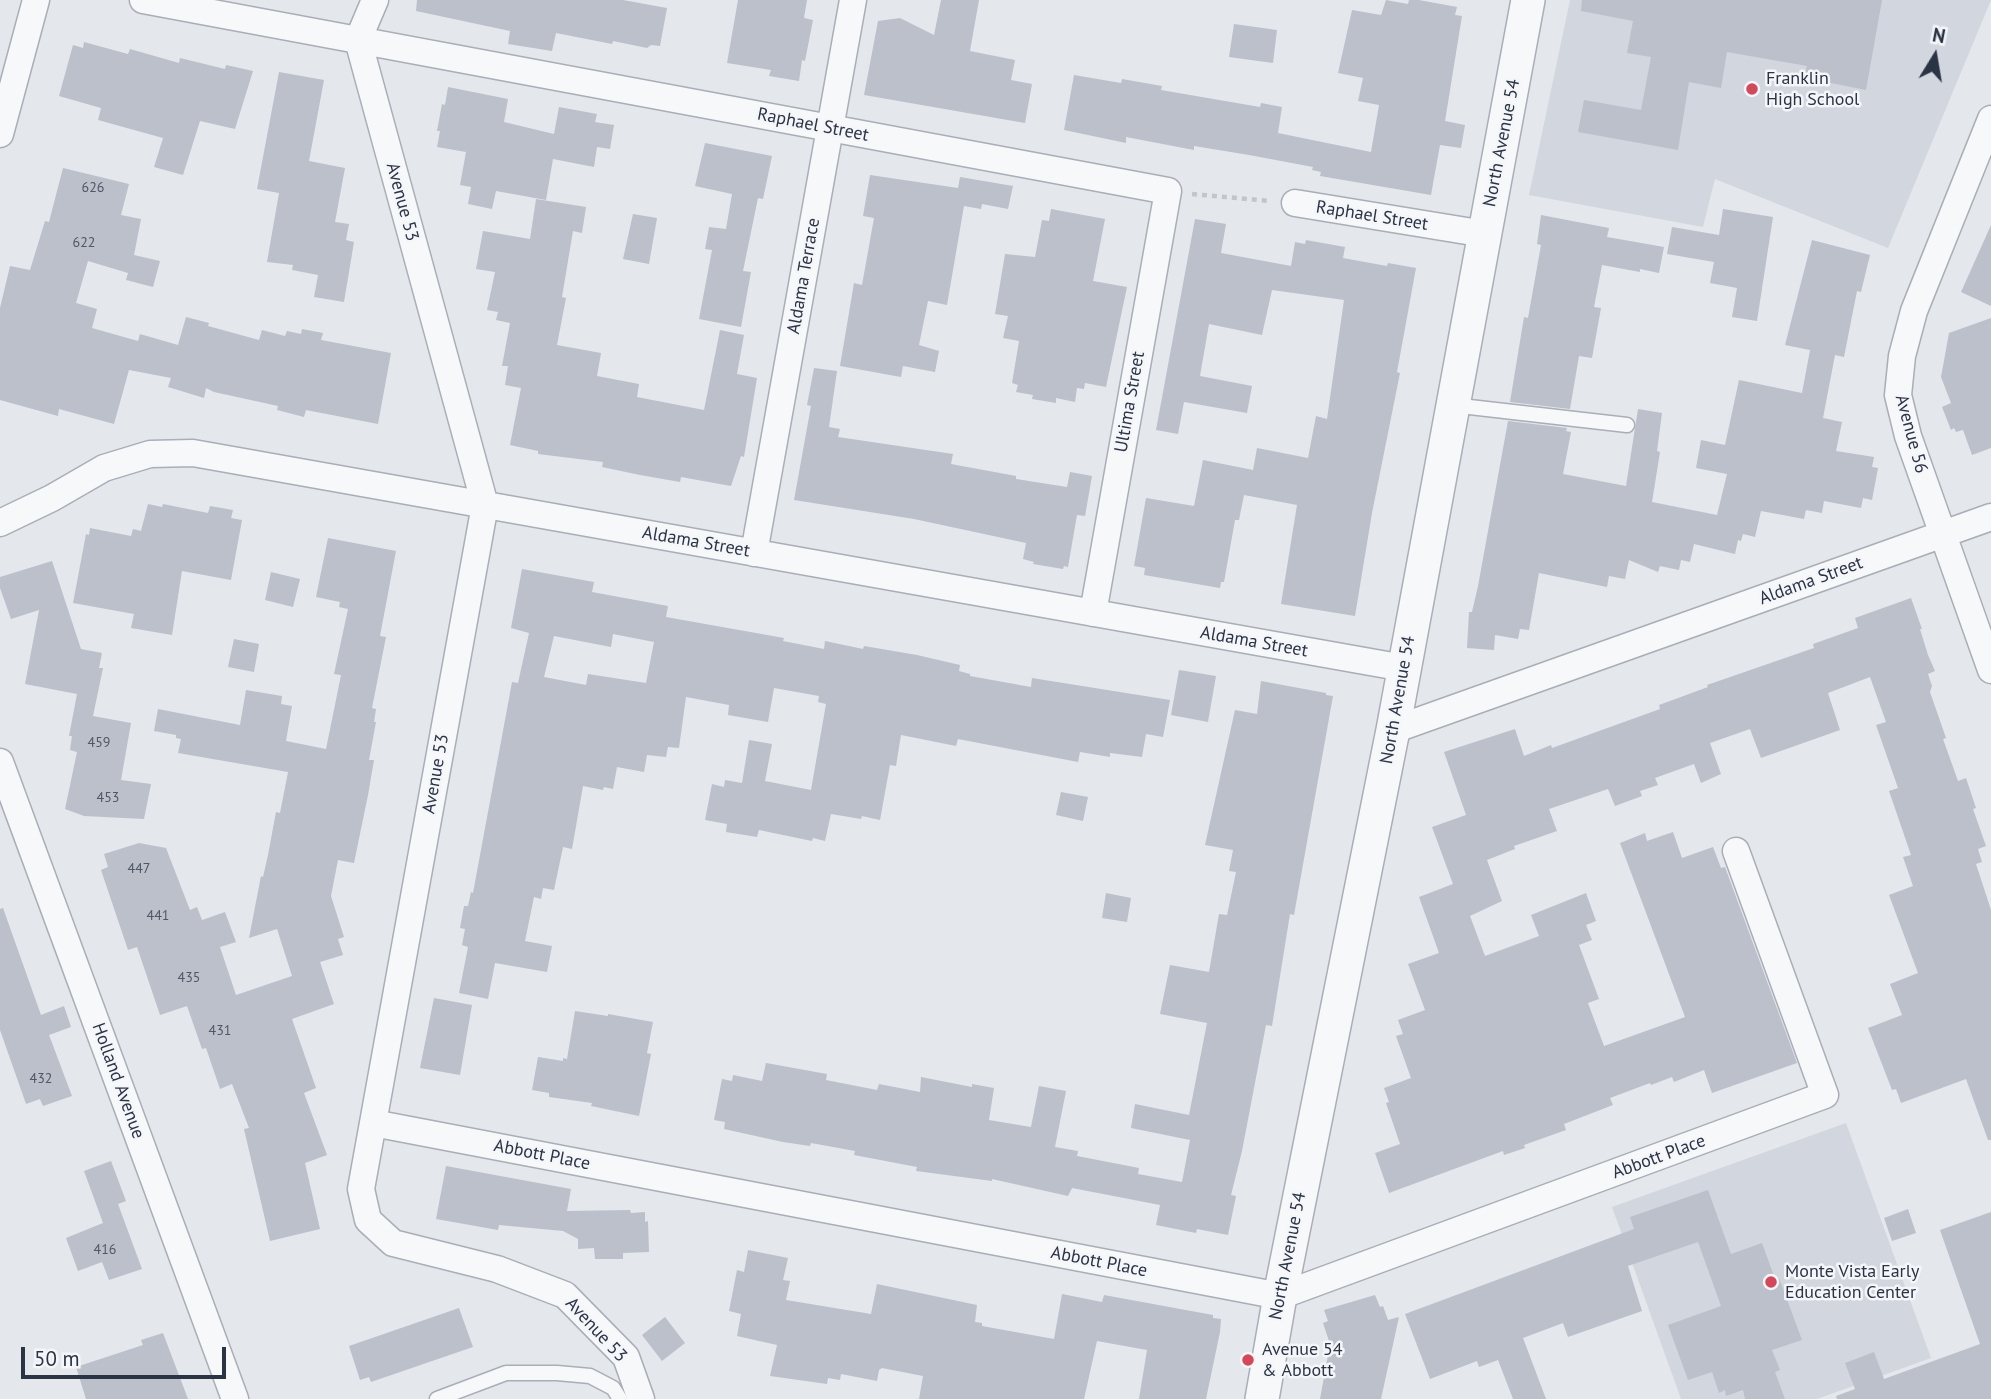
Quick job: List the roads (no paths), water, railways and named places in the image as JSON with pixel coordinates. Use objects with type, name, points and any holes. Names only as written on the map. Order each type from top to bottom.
[{"type":"street","points":[[0,134],[5,94],[36,0]]},
{"type":"street","name":"Raphael Street","points":[[143,0],[1168,191]]},
{"type":"street","points":[[358,40],[375,0]]},
{"type":"street","name":"Aldama Terrace","points":[[754,553],[853,0]]},
{"type":"street","name":"North Avenue 54","points":[[1262,1399],[1280,1296],[1393,730],[1528,0]]},
{"type":"street","name":"Avenue 53","points":[[358,40],[485,505],[361,1189],[368,1220],[393,1243],[497,1269],[565,1295],[626,1357],[641,1399]]},
{"type":"street","name":"Avenue 56","points":[[1991,119],[1914,311],[1898,395],[1908,436],[1991,670]]},
{"type":"street","name":"Ultima Street","points":[[1093,613],[1168,191]]},
{"type":"street","name":"Raphael Street","points":[[1295,203],[1485,234]]},
{"type":"street","name":"Aldama Street","points":[[0,523],[52,498],[104,468],[150,454],[193,453],[1404,668]]},
{"type":"street","name":"Aldama Street","points":[[1393,730],[1991,517]]},
{"type":"street","name":"Holland Avenue","points":[[0,762],[235,1399]]},
{"type":"street","name":"Abbott Place","points":[[373,1123],[1280,1296],[1825,1095],[1737,851]]},
{"type":"lane","points":[[1452,405],[1627,425]]},
{"type":"lane","points":[[437,1399],[506,1373],[557,1373],[590,1376],[613,1388],[620,1399]]},
{"type":"place","name":"Franklin High School","points":[[1752,89]]},
{"type":"place","name":"Monte Vista Early Education Center","points":[[1771,1282]]},
{"type":"place","name":"Avenue 54 & Abbott","points":[[1248,1360]]}]
